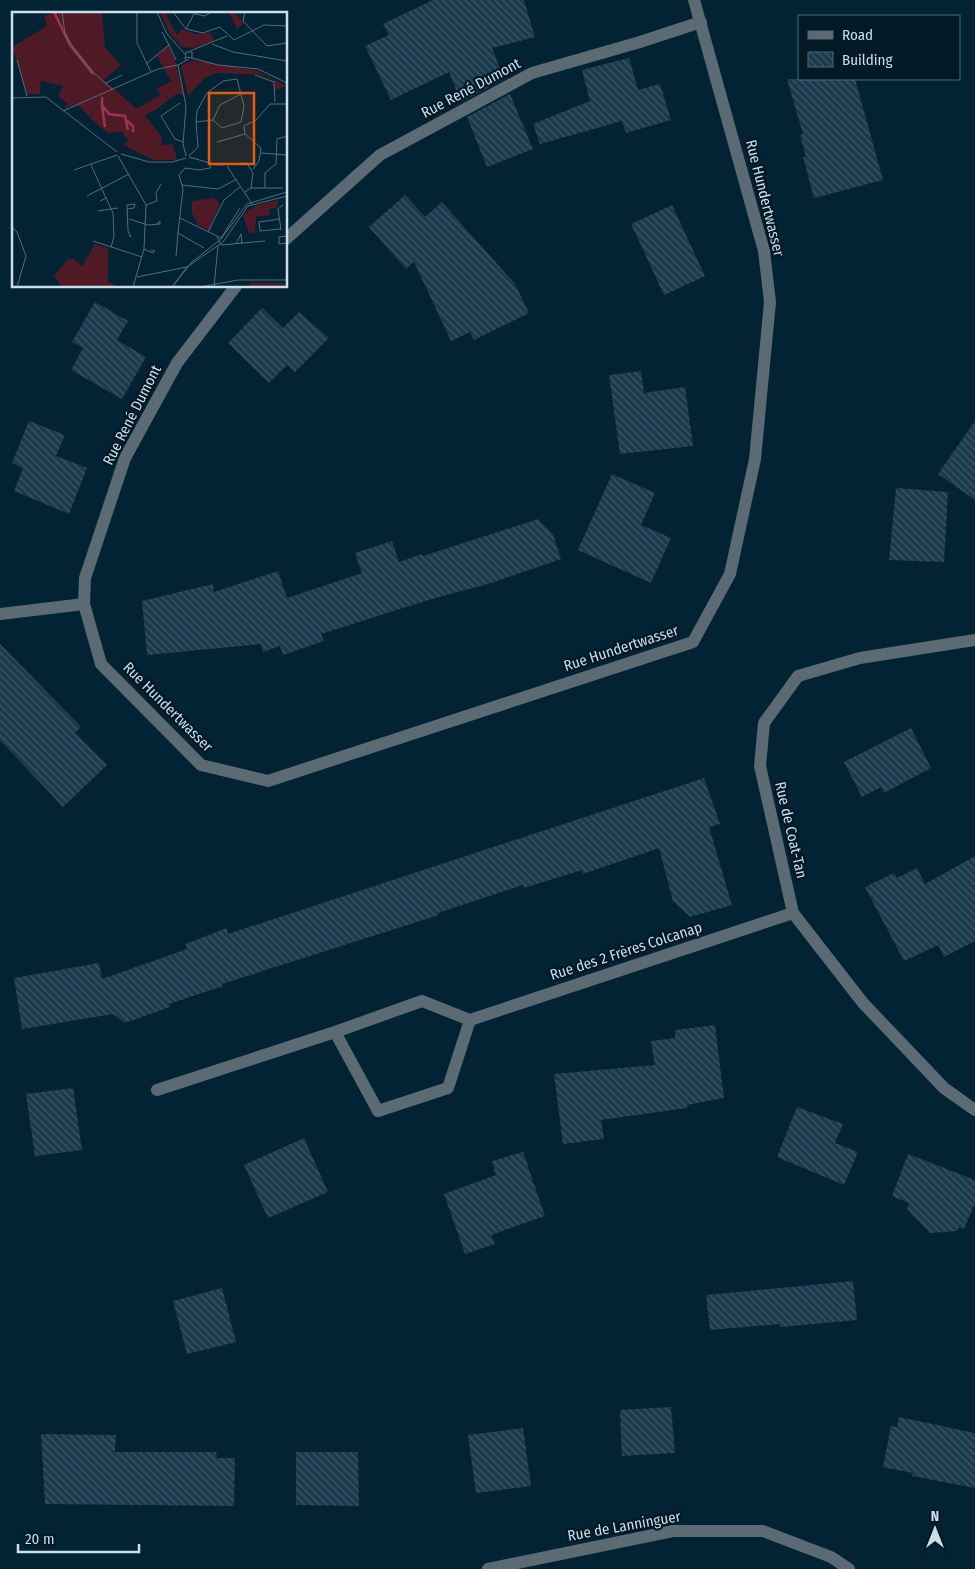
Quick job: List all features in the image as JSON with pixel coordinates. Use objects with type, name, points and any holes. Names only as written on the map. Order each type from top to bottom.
[{"type":"street","name":"Rue Hundertwasser","points":[[84,604],[101,664],[201,765],[268,781],[693,642],[730,574],[755,459],[770,302],[764,251],[694,0]]},
{"type":"street","name":"Rue René Dumont","points":[[288,237],[380,155],[532,73],[640,42],[701,22]]},
{"type":"street","name":"Rue René Dumont","points":[[84,604],[85,578],[125,458],[177,363],[234,288]]},
{"type":"street","points":[[0,614],[84,604]]},
{"type":"street","name":"Rue de Coat-Tan","points":[[975,640],[860,658],[798,676],[764,723],[760,766],[793,914],[862,1003],[944,1088],[975,1110]]},
{"type":"street","name":"Rue des 2 Frères Colcanap","points":[[470,1020],[793,914]]},
{"type":"street","points":[[157,1090],[336,1032],[422,1001],[470,1020],[448,1088],[378,1111],[336,1032]]},
{"type":"street","name":"Rue de Lanninguer","points":[[488,1569],[673,1531],[763,1531],[831,1557],[849,1569]]},
{"type":"building","points":[[433,0],[524,0],[535,37],[492,48],[504,79],[461,102],[449,72],[391,100],[365,46],[389,35],[383,24]]},
{"type":"building","points":[[629,58],[638,90],[660,84],[671,120],[626,133],[622,121],[540,144],[533,124],[590,101],[582,70]]},
{"type":"building","points":[[787,79],[855,80],[883,180],[814,198],[803,157],[806,157],[800,135],[803,134]]},
{"type":"building","points":[[510,94],[533,149],[487,167],[467,117]]},
{"type":"building","points":[[405,195],[425,217],[442,202],[515,284],[529,313],[474,340],[470,332],[451,341],[414,262],[406,269],[369,227]]},
{"type":"building","points":[[672,205],[705,276],[664,295],[631,224]]},
{"type":"building","points":[[95,302],[128,321],[117,340],[146,357],[122,399],[71,370],[83,348],[72,342]]},
{"type":"building","points":[[262,308],[283,328],[299,312],[329,338],[295,372],[287,365],[269,383],[228,343]]},
{"type":"building","points":[[641,371],[644,393],[685,387],[693,446],[620,454],[609,375]]},
{"type":"building","points":[[29,421],[65,435],[56,456],[87,468],[69,514],[14,491],[23,468],[12,463]]},
{"type":"building","points":[[975,421],[975,500],[938,474]]},
{"type":"building","points":[[612,474],[655,493],[641,525],[671,538],[651,583],[578,550]]},
{"type":"building","points":[[896,488],[948,492],[944,562],[889,560]]},
{"type":"building","points":[[538,519],[553,534],[561,559],[491,583],[425,601],[321,634],[324,641],[283,655],[280,646],[263,652],[261,644],[147,655],[142,601],[213,584],[214,592],[278,571],[287,598],[362,573],[355,553],[392,541],[399,562]]},
{"type":"building","points":[[0,644],[81,727],[75,733],[107,765],[63,807],[0,740]]},
{"type":"building","points":[[911,728],[931,768],[884,793],[881,787],[862,797],[844,762]]},
{"type":"building","points":[[704,778],[720,824],[709,827],[732,905],[690,917],[673,901],[659,848],[583,874],[582,870],[524,888],[523,885],[438,913],[439,915],[222,984],[223,986],[169,1004],[170,1007],[125,1023],[113,1014],[22,1029],[14,978],[99,963],[102,979],[187,949],[185,944],[227,928],[228,934]]},
{"type":"building","points":[[975,856],[975,941],[944,957],[938,945],[904,961],[865,887],[894,873],[897,878],[917,868],[925,884]]},
{"type":"building","points":[[715,1025],[724,1098],[687,1105],[687,1108],[601,1120],[604,1139],[563,1144],[554,1074],[655,1065],[651,1041],[675,1038],[675,1030]]},
{"type":"building","points":[[73,1088],[82,1150],[35,1156],[26,1094]]},
{"type":"building","points":[[797,1107],[843,1124],[835,1143],[858,1152],[844,1185],[777,1157]]},
{"type":"building","points":[[304,1138],[328,1192],[268,1218],[244,1165]]},
{"type":"building","points":[[523,1152],[545,1216],[491,1235],[495,1244],[465,1254],[444,1194],[496,1175],[492,1161]]},
{"type":"building","points":[[908,1154],[975,1180],[975,1203],[964,1229],[959,1227],[957,1231],[930,1233],[907,1209],[909,1203],[892,1196]]},
{"type":"building","points":[[853,1281],[857,1320],[780,1327],[780,1324],[710,1330],[706,1295]]},
{"type":"building","points":[[222,1288],[236,1342],[187,1354],[173,1301]]},
{"type":"building","points":[[671,1407],[675,1453],[622,1456],[620,1410]]},
{"type":"building","points":[[899,1417],[975,1433],[975,1488],[912,1476],[913,1473],[883,1467],[891,1426],[897,1427]]},
{"type":"building","points":[[523,1428],[531,1486],[476,1493],[468,1435]]},
{"type":"building","points":[[41,1434],[116,1435],[115,1452],[216,1452],[217,1458],[235,1458],[234,1506],[45,1504]]},
{"type":"building","points":[[296,1452],[358,1452],[359,1506],[296,1505]]}]
